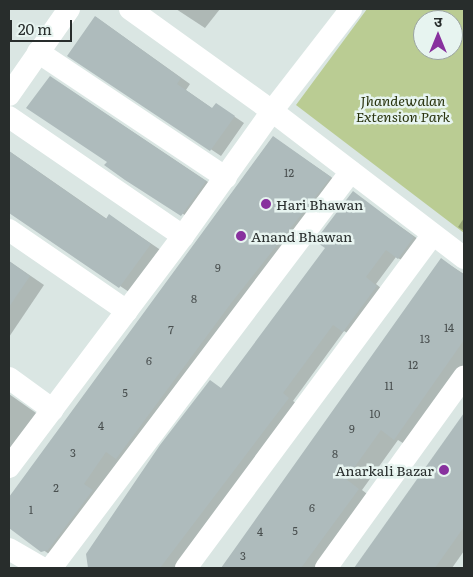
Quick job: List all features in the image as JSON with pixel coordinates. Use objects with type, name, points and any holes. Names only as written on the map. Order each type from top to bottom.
[{"type":"street","points":[[9,95],[69,9]]},
{"type":"street","points":[[130,9],[272,111],[464,258]]},
{"type":"street","points":[[9,467],[128,311],[226,178],[272,111],[352,9]]},
{"type":"street","points":[[38,52],[226,178]]},
{"type":"street","points":[[9,117],[183,236]]},
{"type":"street","points":[[50,568],[351,172]]},
{"type":"street","points":[[9,230],[128,311]]},
{"type":"street","points":[[186,568],[432,235]]},
{"type":"street","points":[[326,568],[464,377]]},
{"type":"street","points":[[9,378],[52,410]]},
{"type":"street","points":[[9,549],[42,568]]},
{"type":"green space","name":"Jhandewalan Extension Park","points":[[367,9],[464,9],[464,233],[296,105]]},
{"type":"building","points":[[95,16],[181,78],[177,84],[212,108],[216,103],[235,116],[210,151],[67,56]]},
{"type":"building","points":[[50,76],[206,181],[181,216],[125,180],[104,165],[107,162],[26,108]]},
{"type":"building","points":[[273,136],[331,177],[232,302],[116,459],[106,452],[84,484],[93,490],[48,550],[41,552],[9,528],[9,497]]},
{"type":"building","points":[[9,151],[106,219],[109,214],[151,244],[119,288],[9,213]]},
{"type":"building","points":[[353,191],[414,237],[398,259],[386,250],[366,277],[377,286],[343,332],[333,325],[283,393],[289,398],[160,568],[88,568],[86,554],[160,445],[210,380],[221,388],[325,248],[315,241]]},
{"type":"building","points":[[441,258],[464,275],[464,340],[394,440],[381,430],[346,479],[359,489],[301,568],[221,568]]},
{"type":"building","points":[[9,261],[30,276],[9,307]]},
{"type":"building","name":"Anarkali Bazar","points":[[464,413],[464,527],[435,568],[354,568]]},
{"type":"place","name":"Hari Bhawan","points":[[266,204]]},
{"type":"place","name":"Anand Bhawan","points":[[241,236]]},
{"type":"place","name":"Anarkali Bazar","points":[[444,470]]}]
